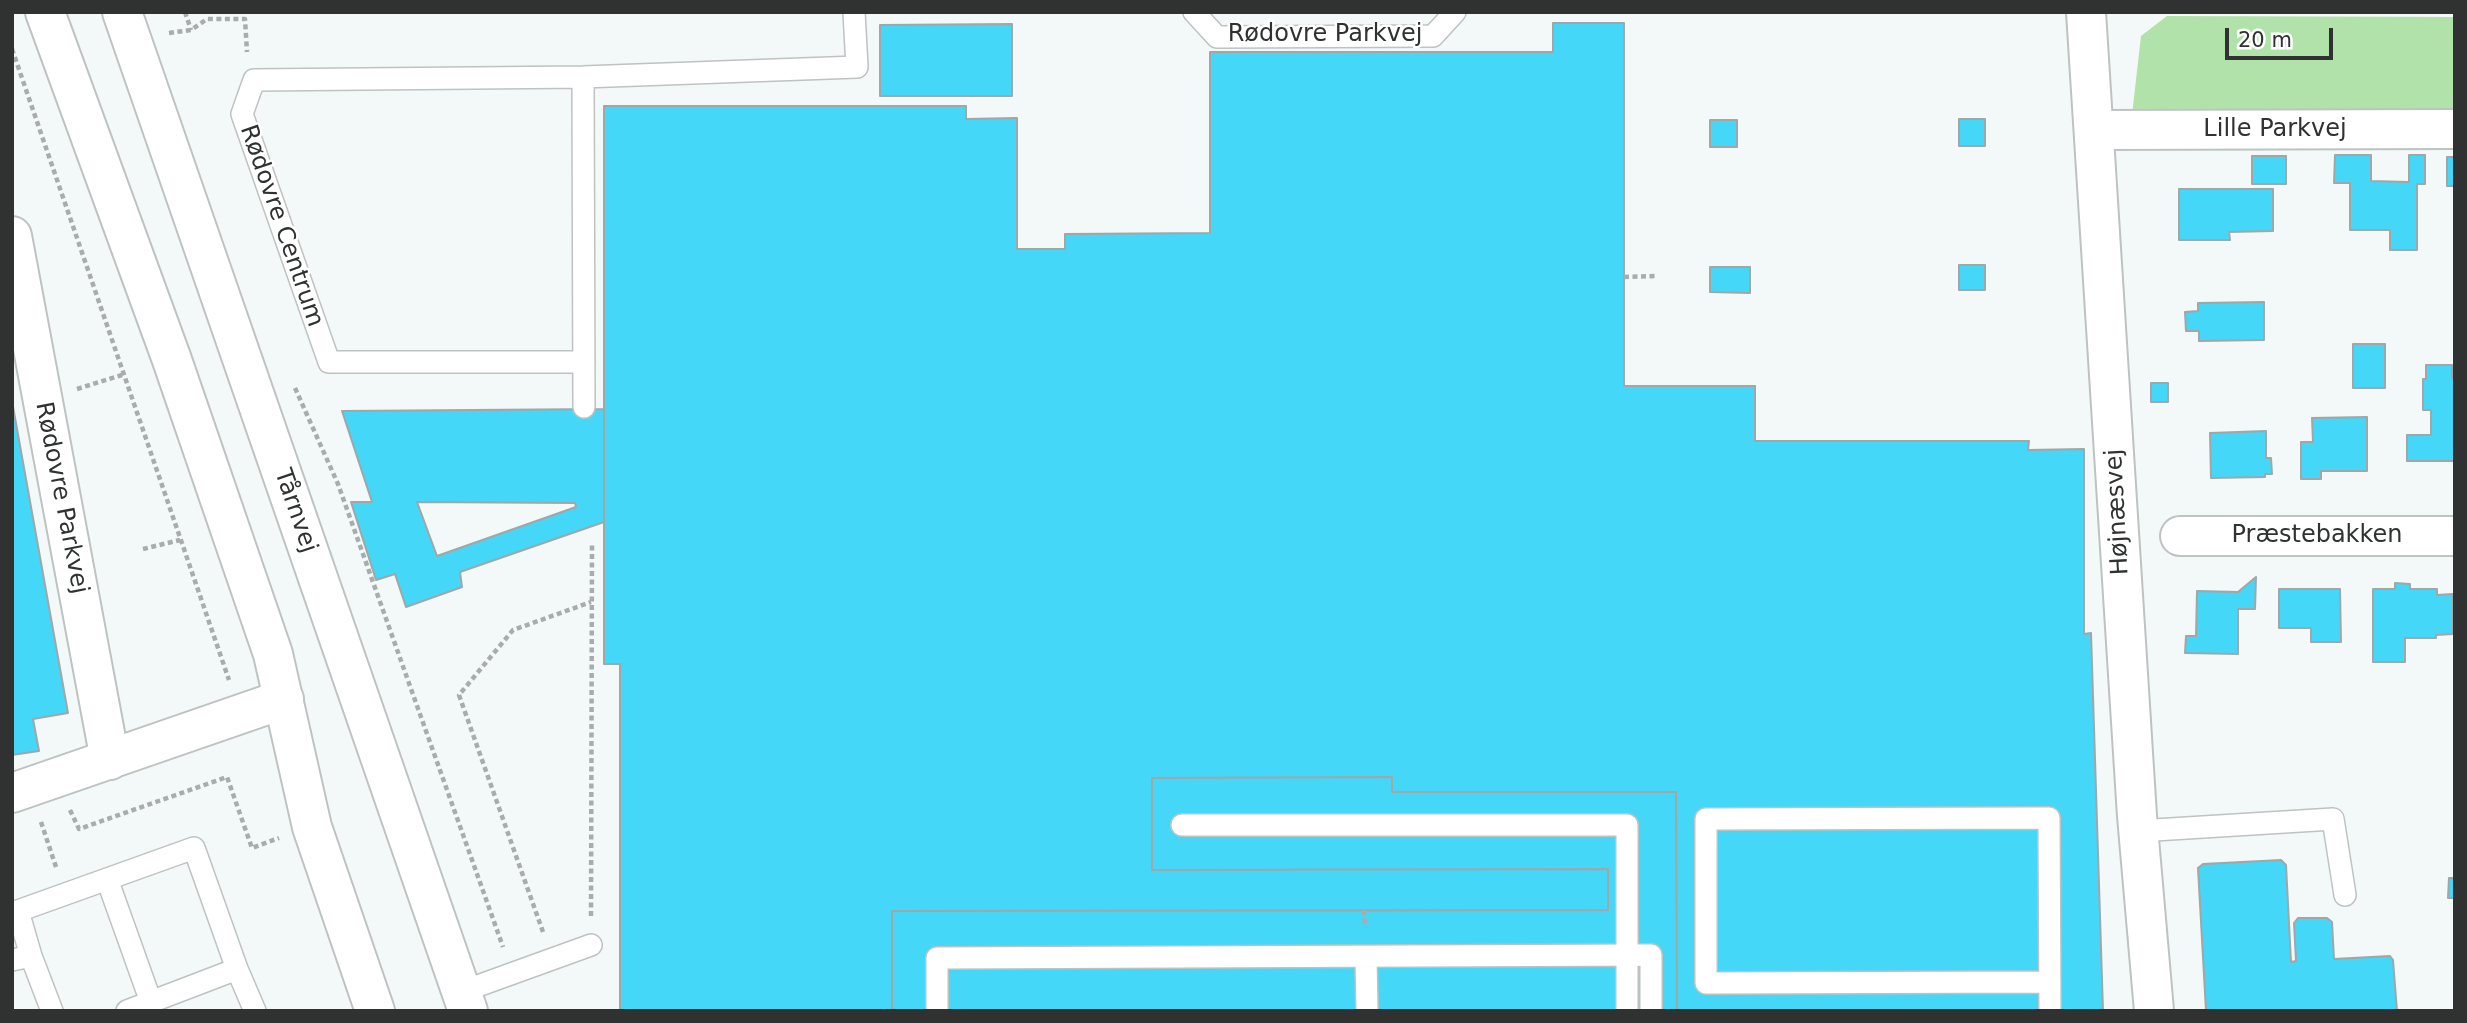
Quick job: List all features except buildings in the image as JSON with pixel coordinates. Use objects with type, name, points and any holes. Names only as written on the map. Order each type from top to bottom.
[{"type":"street","points":[[46,12],[274,654],[312,827],[375,1011]]},
{"type":"street","name":"Tårnvej","points":[[122,12],[464,1002]]},
{"type":"street","name":"Højnæsvej","points":[[2086,12],[2138,831],[2154,1011]]},
{"type":"street","name":"Lille Parkvej","points":[[2095,130],[2455,129]]},
{"type":"street","name":"Rødovre Parkvej","points":[[12,236],[110,760]]},
{"type":"street","name":"Præstebakken","points":[[2180,536],[2455,536]]},
{"type":"street","points":[[14,793],[284,699]]},
{"type":"lane","points":[[254,80],[583,77],[857,67],[854,12]]},
{"type":"lane","name":"Rødovre Parkvej","points":[[1194,12],[1217,37],[1433,36],[1455,12]]},
{"type":"lane","points":[[583,77],[584,407]]},
{"type":"lane","name":"Rødovre Centrum","points":[[254,80],[242,114],[329,362],[584,362]]},
{"type":"lane","points":[[2050,982],[1706,984],[1706,819],[2049,818],[2050,982],[2050,1011]]},
{"type":"lane","points":[[2138,831],[2333,819],[2345,895]]},
{"type":"lane","points":[[1182,825],[1627,825],[1627,1011]]},
{"type":"lane","points":[[52,1011],[22,958],[18,911],[194,848],[237,969],[255,1011]]},
{"type":"lane","points":[[107,879],[151,1002]]},
{"type":"lane","points":[[464,1002],[513,974],[591,945]]},
{"type":"lane","points":[[937,1011],[937,958],[1651,955],[1651,1011]]},
{"type":"lane","points":[[1366,957],[1367,1011]]},
{"type":"lane","points":[[127,1011],[237,969]]},
{"type":"path","points":[[185,12],[191,30],[206,19],[245,19],[247,58],[254,80]]},
{"type":"path","points":[[165,33],[169,45]]},
{"type":"path","points":[[12,49],[241,715]]},
{"type":"path","points":[[1624,277],[1658,276]]},
{"type":"path","points":[[43,400],[122,375]]},
{"type":"path","points":[[291,379],[338,484],[513,974]]},
{"type":"path","points":[[143,550],[180,540]]},
{"type":"path","points":[[591,945],[592,545]]},
{"type":"path","points":[[553,959],[459,695],[513,630],[592,602]]},
{"type":"path","points":[[70,808],[79,829],[227,777],[252,848],[283,837]]},
{"type":"path","points":[[14,793],[38,815],[66,894]]},
{"type":"green space","points":[[2167,16],[2455,17],[2455,114],[2132,115],[2141,36]]}]
